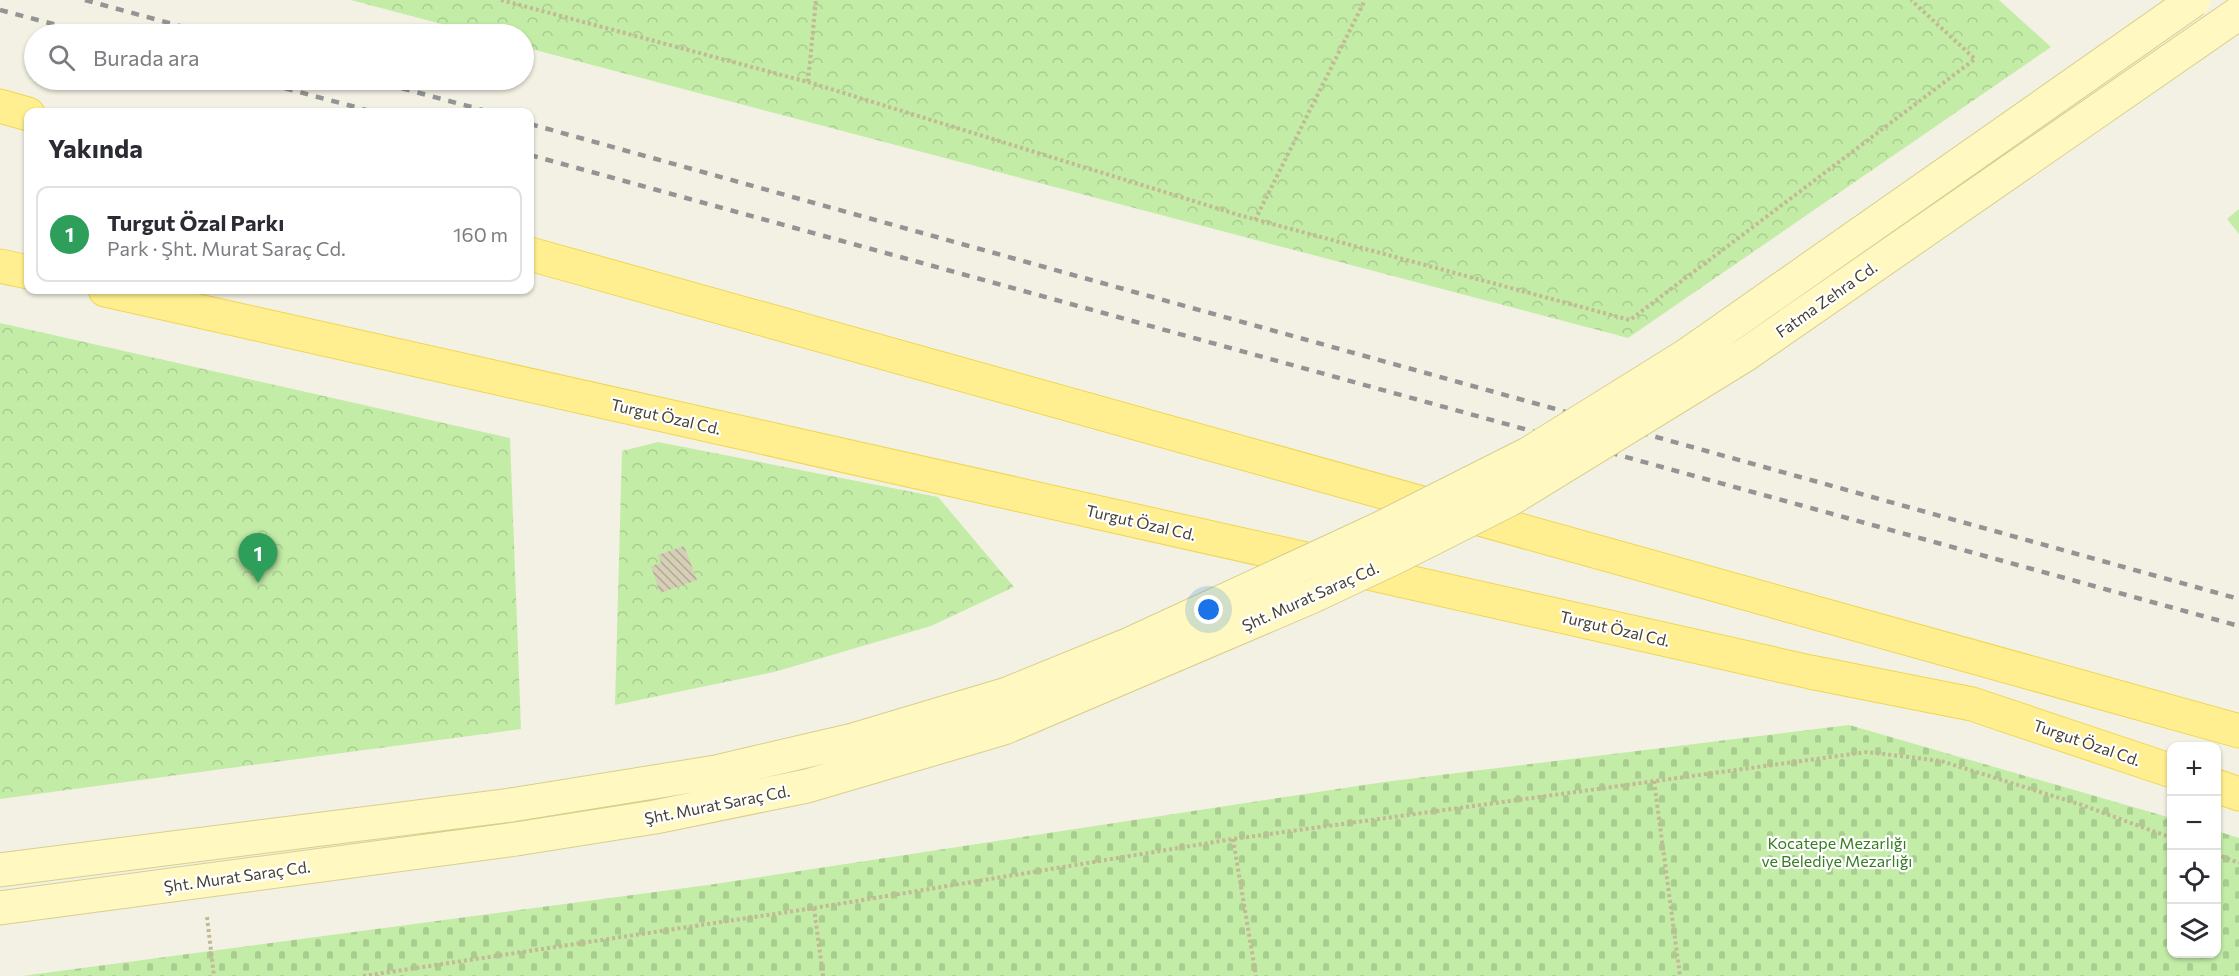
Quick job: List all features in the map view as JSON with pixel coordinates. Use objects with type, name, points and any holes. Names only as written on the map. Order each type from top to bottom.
[{"type":"main road","points":[[0,106],[24,113]]},
{"type":"main road","points":[[534,255],[2239,731]]},
{"type":"main road","points":[[0,266],[24,271]]},
{"type":"main road","name":"Turgut Özal Cd.","points":[[123,294],[1786,667],[1972,704],[2167,769]]},
{"type":"main road","points":[[2221,787],[2239,794]]},
{"type":"street","name":"Fatma Zehra Cd.","points":[[1379,529],[1528,454],[1687,355],[2194,0]]},
{"type":"street","name":"Fatma Zehra Cd.","points":[[1396,557],[1509,500],[1745,355],[2239,13]]},
{"type":"street","name":"Şht. Murat Saraç Cd.","points":[[0,870],[512,805],[716,772],[853,740],[1006,694],[1130,644],[1379,529]]},
{"type":"street","name":"Şht. Murat Saraç Cd.","points":[[0,908],[516,839],[655,818],[807,786],[1004,729],[1311,597],[1396,557]]},
{"type":"path","points":[[501,0],[808,82],[1255,220],[1630,320],[1975,59],[1911,0]]},
{"type":"path","points":[[808,82],[816,0]]},
{"type":"path","points":[[1255,220],[1365,0]]},
{"type":"path","points":[[363,976],[814,908],[1233,839],[1867,752],[1941,761],[2082,805],[2167,836]]},
{"type":"path","points":[[1654,781],[1680,976]]},
{"type":"path","points":[[1233,839],[1256,976]]},
{"type":"path","points":[[2221,856],[2239,863]]},
{"type":"path","points":[[202,881],[214,976]]},
{"type":"path","points":[[814,908],[823,976]]},
{"type":"green space","points":[[351,0],[1999,0],[2051,47],[1628,338],[534,50],[534,24],[441,24]]},
{"type":"green space","points":[[2239,209],[2239,234],[2227,219]]},
{"type":"green space","points":[[0,323],[510,438],[521,729],[0,799]]},
{"type":"green space","points":[[658,442],[938,497],[1014,587],[931,626],[774,672],[615,705],[622,451]]},
{"type":"green space","name":"Kocatepe Mezarlığı ve Belediye Mezarlığı","points":[[1849,725],[2167,817],[2167,958],[2221,958],[2221,832],[2239,838],[2239,976],[22,976],[708,885],[1384,782]]},
{"type":"building","points":[[684,546],[697,580],[660,593],[651,566],[661,563],[658,555]]},
{"type":"railway","points":[[85,0],[173,24]]},
{"type":"railway","points":[[0,10],[53,24]]},
{"type":"railway","points":[[292,90],[359,108]]},
{"type":"railway","points":[[408,90],[475,108]]},
{"type":"railway","points":[[534,125],[2239,599]]},
{"type":"railway","points":[[534,156],[2239,626]]},
{"type":"place","name":"Turgut Özal Parkı","points":[[258,583]]}]
